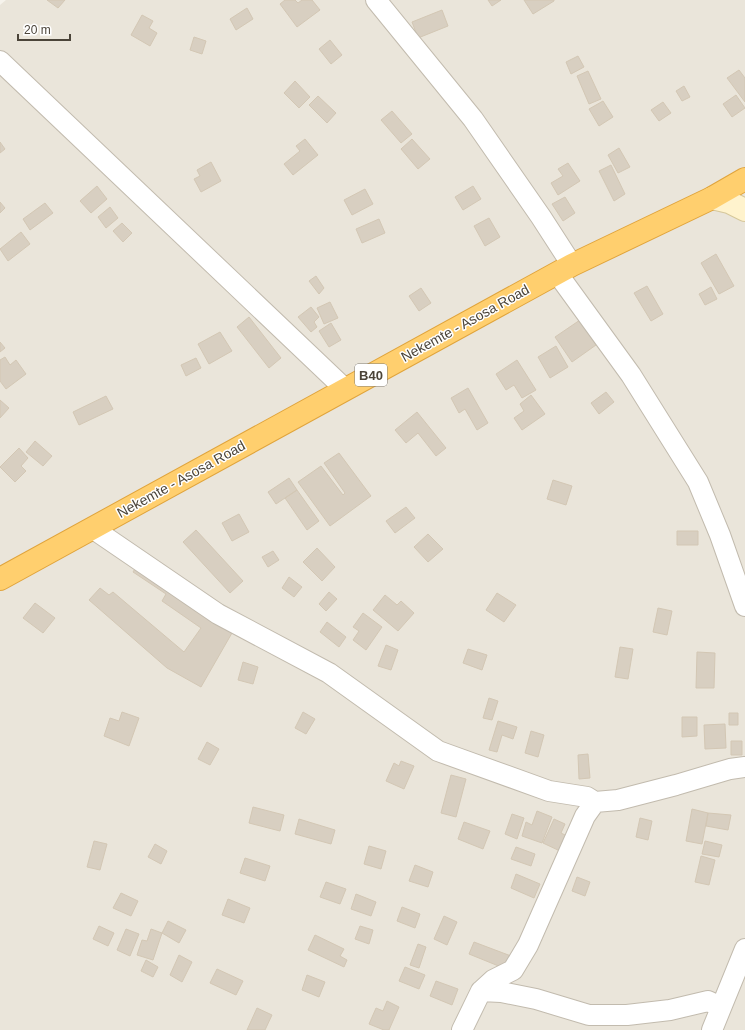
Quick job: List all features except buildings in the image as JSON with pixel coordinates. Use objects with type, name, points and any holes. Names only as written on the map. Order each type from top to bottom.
[{"type":"highway","name":"Nekemte - Asosa Road","points":[[0,579],[564,269],[712,198],[745,179]]},
{"type":"street","points":[[376,0],[473,119],[541,217],[564,269],[698,482],[720,535],[745,606]]},
{"type":"street","points":[[0,61],[345,389]]},
{"type":"street","points":[[712,198],[729,202],[745,210]]},
{"type":"street","points":[[92,528],[218,614],[329,673],[438,751],[549,791],[587,797],[595,802],[618,800],[730,769],[745,767]]},
{"type":"street","points":[[462,1030],[481,991],[493,980],[513,970],[528,945],[585,816],[595,802]]},
{"type":"street","points":[[712,1030],[745,949]]},
{"type":"street","points":[[481,991],[501,992],[536,999],[588,1015],[627,1016],[670,1010],[708,1001],[722,1006]]},
{"type":"shaded area","points":[[6,0],[745,0],[745,1030],[0,1030],[0,5]]}]
